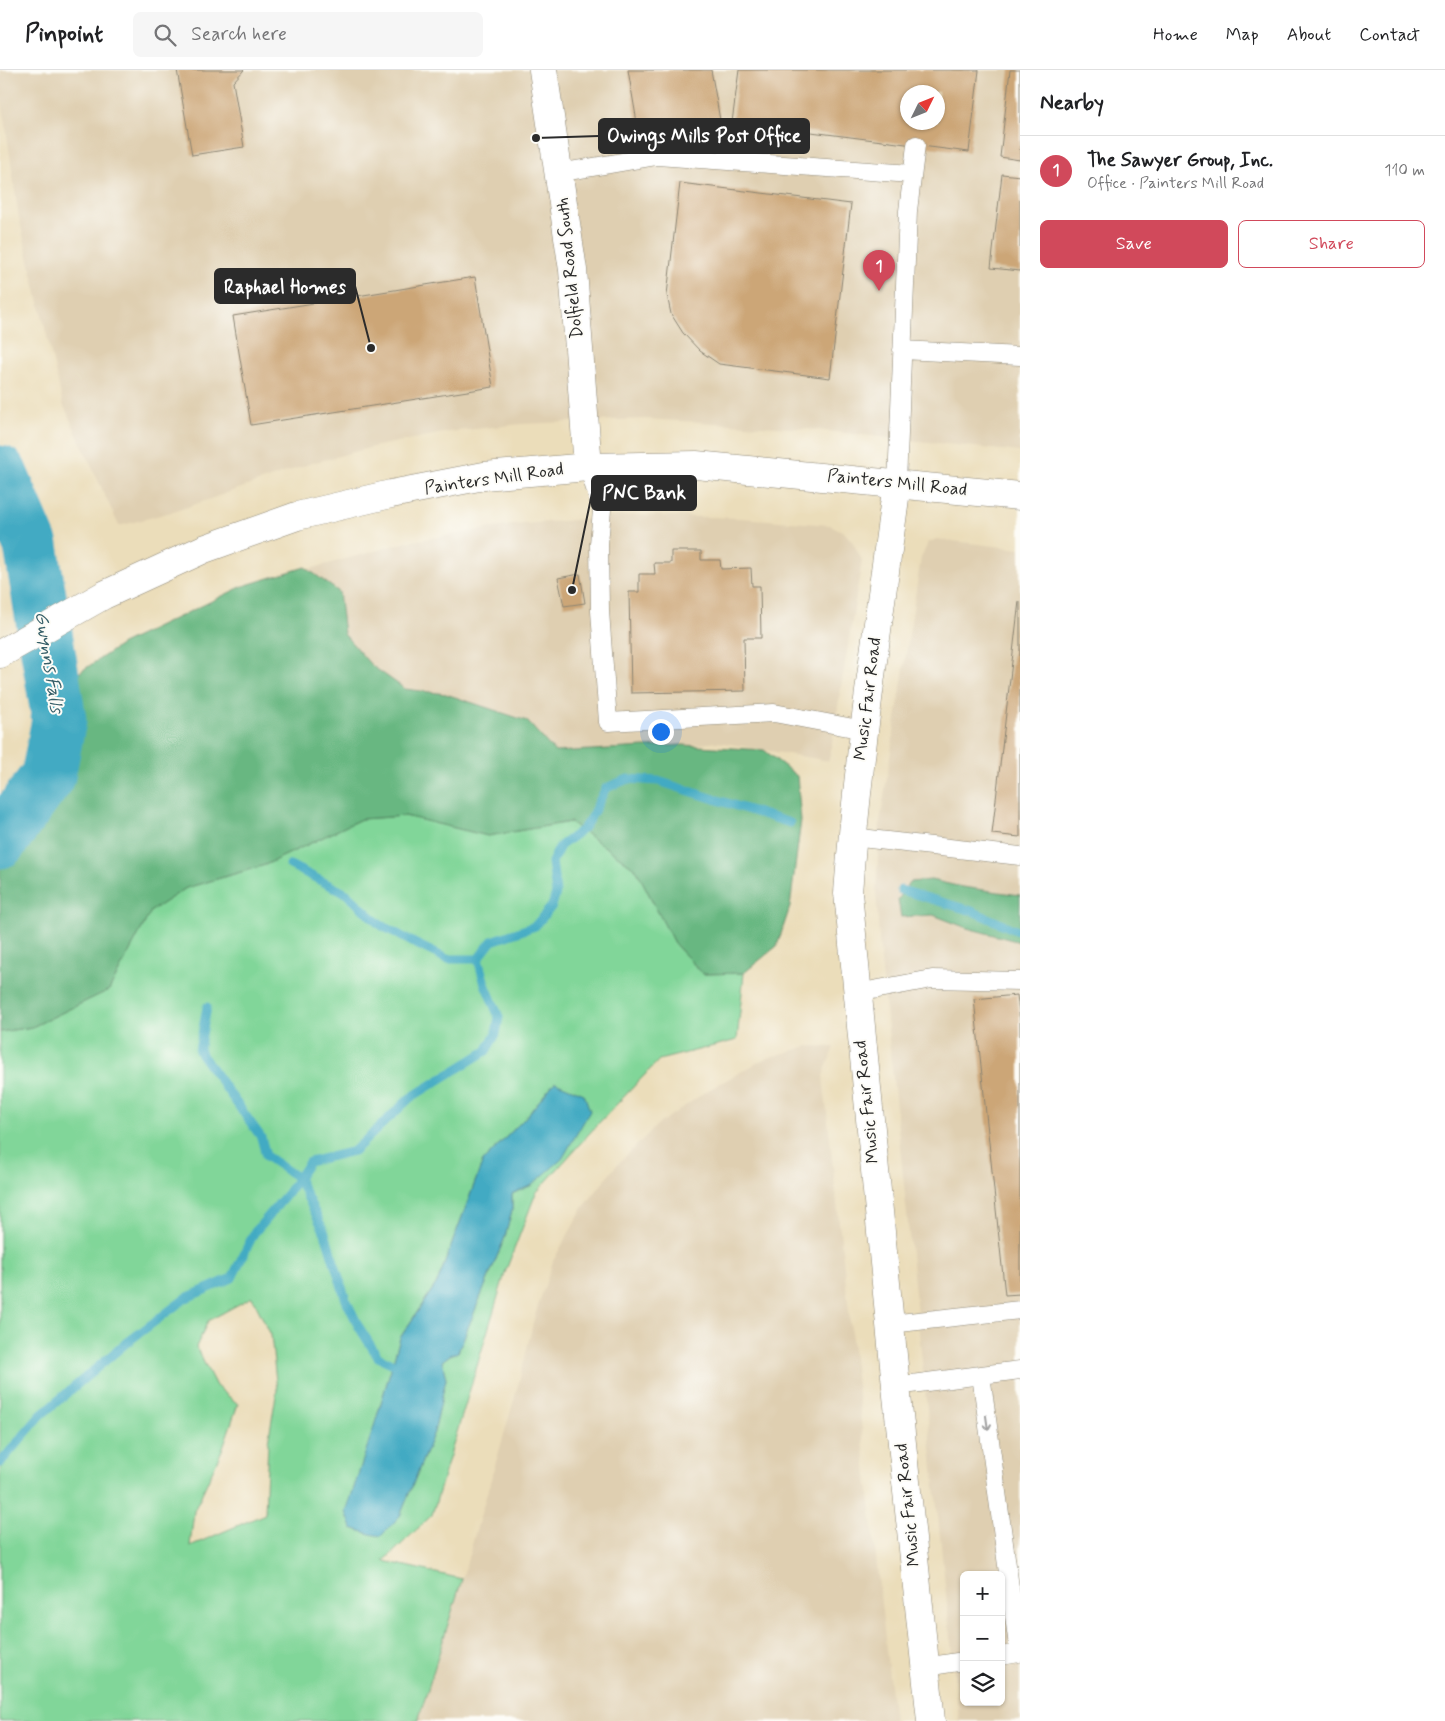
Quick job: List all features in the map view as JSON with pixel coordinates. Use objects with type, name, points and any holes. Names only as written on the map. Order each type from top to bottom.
[{"type":"street","name":"Dolfield Road South","points":[[543,70],[573,270],[588,467]]},
{"type":"street","name":"Painters Mill Road","points":[[0,654],[104,595],[204,549],[297,516],[391,494],[484,476],[588,467],[696,465],[1020,496]]},
{"type":"street","name":"Music Fair Road","points":[[897,483],[864,730],[848,893],[931,1721]]},
{"type":"lane","points":[[897,483],[908,211],[916,145]]},
{"type":"lane","points":[[558,173],[657,156],[912,174]]},
{"type":"lane","points":[[902,350],[1020,356]]},
{"type":"lane","points":[[588,467],[602,510],[599,544],[600,611],[608,722],[774,713],[864,730]]},
{"type":"lane","points":[[852,837],[1020,856]]},
{"type":"lane","points":[[857,993],[932,978],[1020,980]]},
{"type":"lane","points":[[890,1324],[1020,1310]]},
{"type":"lane","points":[[896,1386],[1020,1370]]},
{"type":"lane","points":[[981,1375],[1013,1654]]},
{"type":"lane","points":[[925,1667],[960,1662]]},
{"type":"shaded area","points":[[0,70],[1020,70],[1020,452],[808,429],[699,422],[644,419],[521,424],[449,432],[377,446],[312,463],[179,510],[119,526],[63,404],[19,218],[0,87]]},
{"type":"shaded area","points":[[636,515],[741,518],[830,525],[844,532],[852,541],[862,560],[829,761],[718,742],[277,790],[288,575],[407,542],[512,525]]},
{"type":"shaded area","points":[[936,539],[1020,549],[1020,1721],[959,1721],[880,952],[876,892],[880,822],[921,558],[928,543]]},
{"type":"shaded area","points":[[808,1046],[834,1047],[823,1076],[894,1721],[418,1721],[462,1579],[518,1386],[535,1315],[553,1261],[583,1208],[616,1166],[657,1125],[710,1089],[764,1059]]},
{"type":"green space","points":[[305,567],[339,592],[344,634],[371,665],[405,689],[446,694],[527,721],[555,752],[682,745],[764,750],[797,776],[801,820],[790,907],[777,946],[744,973],[703,974],[674,943],[636,869],[570,822],[488,836],[405,816],[361,819],[265,865],[186,888],[151,911],[109,990],[32,1027],[0,1032],[0,849],[33,825],[59,792],[68,680],[122,644],[243,586]]},
{"type":"green space","points":[[405,816],[488,836],[570,822],[636,869],[674,943],[703,974],[744,973],[737,1040],[659,1060],[536,1193],[506,1270],[432,1515],[384,1561],[462,1579],[418,1721],[0,1721],[0,1032],[32,1027],[109,990],[151,911],[186,888],[265,865],[361,819]],"holes":[[[555,1082],[532,1185],[512,1193],[512,1210],[505,1237],[458,1352],[442,1361],[446,1379],[434,1432],[400,1516],[376,1420],[400,1338],[438,1281],[483,1161],[525,1118]],[[252,1297],[271,1335],[277,1390],[268,1442],[265,1514],[190,1546],[194,1511],[222,1450],[238,1404],[216,1386],[196,1347],[208,1321]]]},
{"type":"green space","points":[[931,880],[962,887],[1020,895],[1020,942],[967,928],[933,915],[901,917],[898,900],[910,882]]},
{"type":"water","points":[[555,1082],[584,1094],[590,1111],[562,1159],[532,1185],[512,1194],[512,1210],[505,1237],[458,1352],[442,1361],[446,1379],[434,1432],[400,1516],[381,1536],[352,1528],[346,1512],[400,1338],[438,1281],[483,1161],[525,1118]]},
{"type":"building","points":[[177,70],[244,70],[233,82],[244,147],[192,155]]},
{"type":"building","points":[[628,70],[711,70],[720,120],[639,134]]},
{"type":"building","points":[[739,70],[979,70],[969,152],[732,122]]},
{"type":"building","points":[[1010,70],[1020,70],[1020,160],[1000,157]]},
{"type":"building","points":[[1002,174],[1020,176],[1020,271],[991,268]]},
{"type":"building","points":[[680,183],[851,204],[830,378],[719,364],[700,351],[683,333],[671,314],[667,295]]},
{"type":"building","points":[[475,277],[493,387],[251,425],[233,316]]},
{"type":"building","points":[[671,551],[701,551],[701,560],[720,560],[721,569],[751,568],[752,586],[760,586],[761,638],[744,638],[745,691],[631,693],[629,592],[639,592],[639,574],[655,574],[654,563],[671,563]]},
{"type":"building","points":[[580,574],[585,603],[564,606],[558,578]]},
{"type":"building","points":[[1020,601],[1020,837],[992,834]]},
{"type":"building","points":[[1017,995],[1020,1021],[1020,1294],[1005,1295],[974,999]]},
{"type":"waterway","name":"Gwynns Falls","points":[[0,473],[31,546],[59,720],[48,776],[0,841]]},
{"type":"waterway","points":[[0,1463],[41,1415],[125,1344],[186,1298],[232,1278],[254,1233],[287,1194],[309,1162],[354,1151],[410,1098],[486,1051],[496,1034],[499,1017],[485,984],[478,959],[492,941],[535,926],[552,906],[556,893],[552,862],[560,846],[583,829],[606,788],[628,779],[658,781],[790,823]]},
{"type":"waterway","points":[[290,865],[347,894],[379,924],[414,943],[447,959],[478,959]]},
{"type":"waterway","points":[[901,890],[972,911],[1020,932]]},
{"type":"waterway","points":[[207,1007],[199,1051],[261,1137],[266,1156],[298,1178],[325,1233],[346,1300],[359,1327],[378,1357],[402,1368]]},
{"type":"place","name":"Owings Mills Post Office","points":[[536,138]]},
{"type":"place","name":"The Sawyer Group, Inc.","points":[[879,291]]},
{"type":"place","name":"Raphael Homes","points":[[371,348]]},
{"type":"place","name":"PNC Bank","points":[[572,590]]}]
